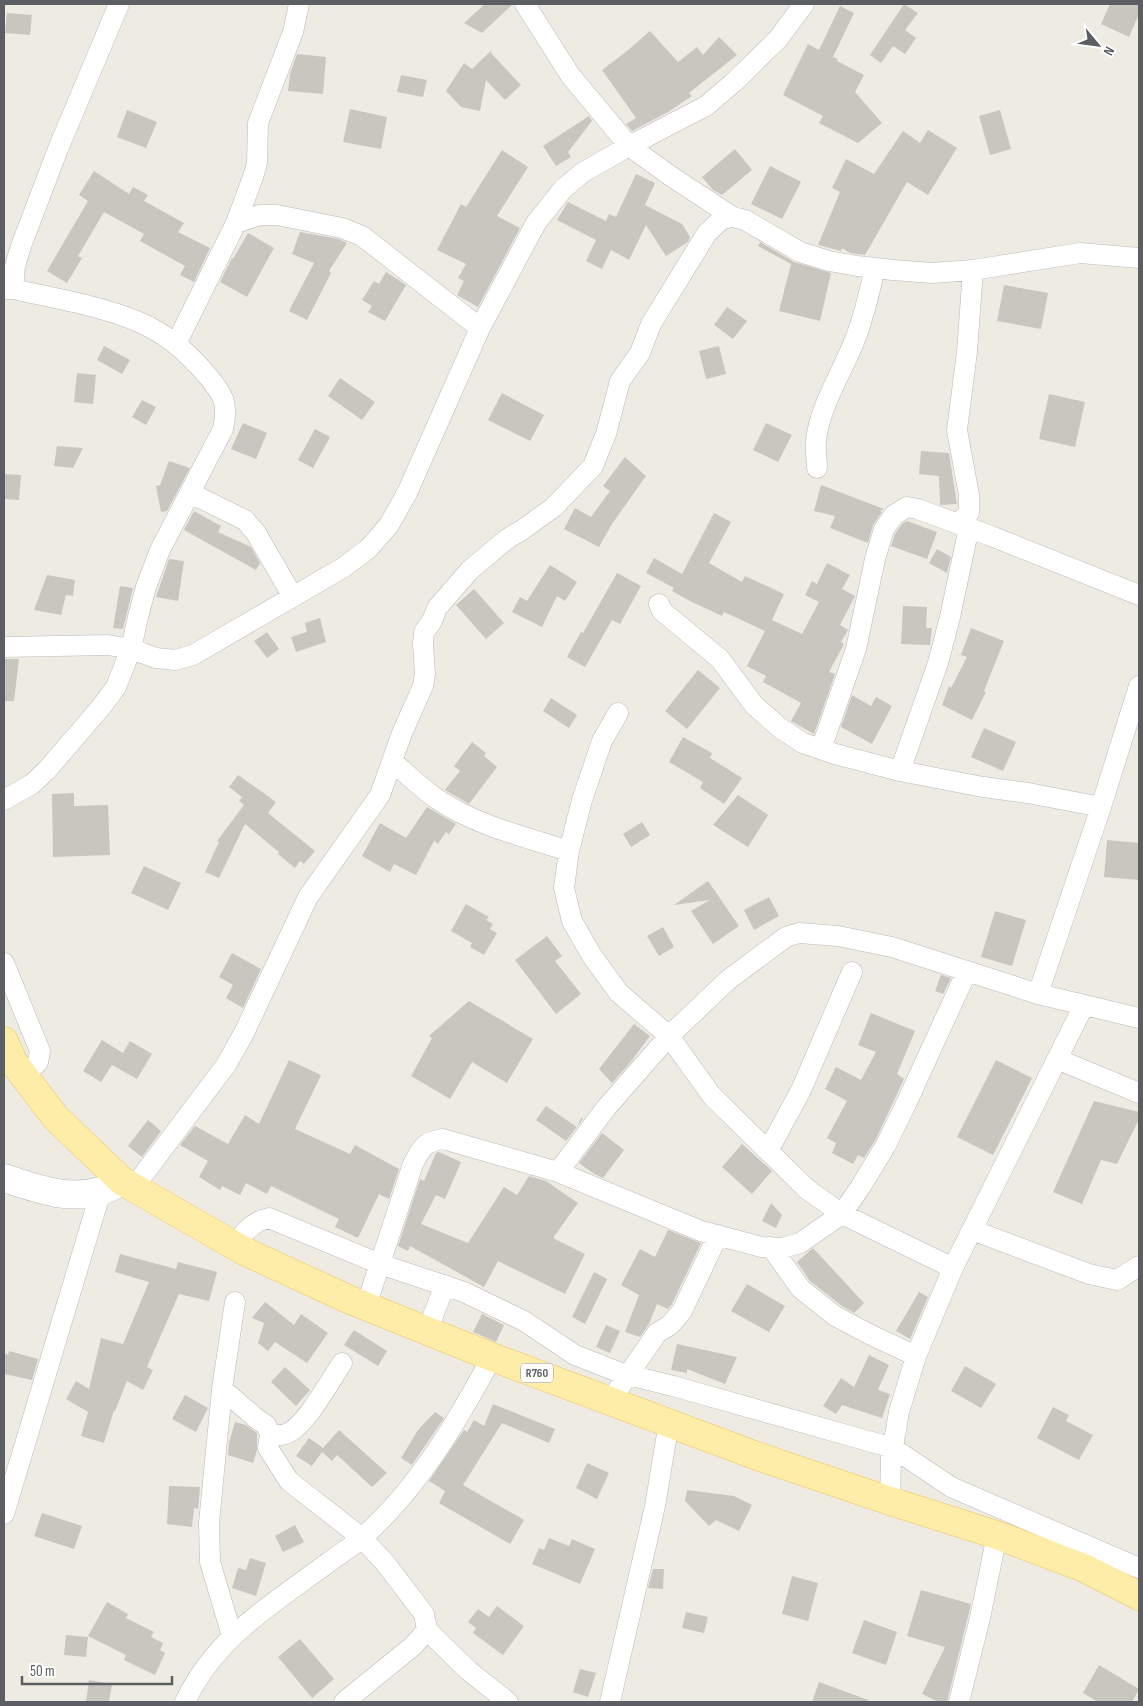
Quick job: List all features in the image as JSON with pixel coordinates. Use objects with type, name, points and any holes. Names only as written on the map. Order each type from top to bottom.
[{"type":"main road","name":"R760","points":[[4,1041],[14,1063],[56,1118],[119,1186],[233,1245],[366,1306],[427,1331],[757,1456],[997,1535],[1094,1561],[1139,1596]]},
{"type":"street","points":[[4,800],[32,784],[47,770],[116,687],[132,649],[146,587],[160,550],[223,429],[226,413],[222,394],[200,368],[176,344],[140,322],[82,305],[8,289],[21,246],[58,149],[119,4]]},
{"type":"street","points":[[176,344],[236,223],[253,177],[257,163],[258,123],[293,32],[299,4]]},
{"type":"street","points":[[525,4],[570,75],[629,146],[733,217],[745,220],[800,252],[829,261],[874,268],[932,273],[973,270],[1080,253],[1139,258]]},
{"type":"street","points":[[4,647],[108,645],[132,649],[156,658],[175,660],[193,655],[344,567],[369,548],[389,525],[407,493],[480,328],[536,223],[563,189],[582,173],[706,106],[734,82],[778,39],[804,4]]},
{"type":"street","points":[[236,223],[260,215],[277,215],[342,228],[362,236],[480,328]]},
{"type":"street","points":[[4,1514],[119,1186],[200,1102],[226,1066],[244,1033],[308,897],[380,795],[402,733],[423,686],[425,674],[424,632],[432,621],[437,608],[470,570],[507,539],[554,507],[593,466],[606,434],[620,382],[640,353],[652,324],[707,233],[722,219],[733,217]]},
{"type":"street","points":[[817,468],[816,441],[821,420],[830,394],[863,318],[874,268]]},
{"type":"street","points":[[900,771],[938,663],[950,617],[963,525],[969,513],[970,495],[957,430],[967,352],[973,270]]},
{"type":"street","points":[[190,493],[245,520],[256,533],[293,597]]},
{"type":"street","points":[[820,749],[856,650],[875,559],[884,529],[894,515],[906,507],[918,509],[963,525],[1139,595]]},
{"type":"street","points":[[659,604],[662,611],[720,659],[754,706],[780,728],[803,742],[820,749],[900,771],[1101,807]]},
{"type":"street","points":[[1038,994],[1101,807],[1139,686]]},
{"type":"street","points":[[618,713],[602,742],[582,800],[569,851],[564,888],[572,921],[592,956],[619,993],[669,1036],[712,1096],[808,1190],[842,1214],[953,1268]]},
{"type":"street","points":[[392,761],[437,799],[462,813],[569,851]]},
{"type":"street","points":[[558,1172],[606,1108],[669,1036],[728,980],[755,958],[786,937],[799,933],[838,936],[892,947],[1038,994],[1139,1018]]},
{"type":"street","points":[[4,963],[40,1052],[38,1062],[24,1076]]},
{"type":"street","points":[[366,1306],[413,1164],[421,1148],[431,1141],[444,1139],[558,1172],[718,1236],[762,1247],[782,1248],[800,1243],[842,1214],[886,1144],[967,971]]},
{"type":"street","points":[[768,1151],[801,1090],[852,972]]},
{"type":"street","points":[[890,1501],[893,1448],[899,1412],[916,1356],[953,1268],[1084,1005]]},
{"type":"street","points":[[1058,1059],[1139,1093]]},
{"type":"street","points":[[4,1178],[40,1190],[77,1195],[119,1186]]},
{"type":"street","points":[[233,1245],[252,1225],[259,1220],[268,1218],[380,1264],[464,1292],[524,1321],[574,1355],[628,1374],[893,1448],[952,1487],[1094,1561],[1139,1568]]},
{"type":"street","points":[[972,1230],[1089,1274],[1116,1280],[1139,1266]]},
{"type":"street","points":[[610,1401],[658,1333],[670,1325],[682,1311],[718,1236]]},
{"type":"street","points":[[771,1247],[802,1289],[835,1316],[916,1356]]},
{"type":"street","points":[[427,1331],[445,1285]]},
{"type":"street","points":[[232,1636],[210,1562],[209,1524],[222,1388],[235,1302]]},
{"type":"street","points":[[185,1702],[190,1691],[219,1649],[232,1636],[268,1605],[362,1538],[406,1494],[440,1447],[468,1402],[492,1357]]},
{"type":"street","points":[[270,1434],[277,1436],[286,1434],[296,1427],[314,1405],[342,1363]]},
{"type":"street","points":[[222,1388],[266,1425],[270,1434],[268,1448],[289,1481],[362,1538],[386,1564],[424,1614],[427,1630],[469,1671],[508,1702]]},
{"type":"street","points":[[610,1702],[655,1506],[668,1422]]},
{"type":"street","points":[[959,1702],[980,1618],[997,1535]]},
{"type":"street","points":[[344,1702],[413,1646],[427,1630]]},
{"type":"building","points":[[485,4],[513,4],[482,33],[464,23]]},
{"type":"building","points":[[904,4],[918,13],[905,30],[916,38],[905,54],[893,46],[881,63],[870,55]]},
{"type":"building","points":[[1110,4],[1139,4],[1139,14],[1129,37],[1101,24]]},
{"type":"building","points":[[840,6],[854,13],[833,57],[864,75],[855,92],[882,123],[858,143],[819,123],[823,116],[783,95],[808,44],[819,50]]},
{"type":"building","points":[[7,13],[32,15],[30,35],[5,33]]},
{"type":"building","points":[[650,31],[678,62],[697,47],[703,55],[719,37],[737,55],[689,93],[692,96],[668,112],[632,131],[626,124],[636,118],[602,70]]},
{"type":"building","points":[[492,50],[491,53],[521,85],[505,100],[486,80],[480,111],[461,107],[446,91],[464,63],[472,69]]},
{"type":"building","points":[[297,54],[326,57],[323,94],[288,91],[290,74]]},
{"type":"building","points":[[401,75],[427,80],[423,97],[397,92]]},
{"type":"building","points":[[350,109],[387,117],[381,149],[343,142]]},
{"type":"building","points":[[127,110],[157,122],[146,148],[117,137]]},
{"type":"building","points":[[1000,110],[1011,149],[990,155],[979,116]]},
{"type":"building","points":[[589,116],[592,121],[568,152],[571,157],[556,166],[543,146]]},
{"type":"building","points":[[928,130],[957,148],[928,195],[907,182],[865,255],[850,253],[842,248],[841,251],[818,245],[840,192],[832,188],[846,159],[874,174],[903,131],[920,143]]},
{"type":"building","points":[[735,149],[752,170],[722,195],[713,190],[702,177]]},
{"type":"building","points":[[502,150],[528,167],[497,216],[520,228],[478,307],[457,295],[464,281],[458,278],[466,264],[437,250],[461,204],[466,207]]},
{"type":"building","points":[[770,166],[801,182],[782,219],[751,204]]},
{"type":"building","points":[[94,171],[129,194],[133,187],[148,195],[144,201],[184,223],[178,232],[210,248],[194,282],[180,275],[185,266],[140,241],[144,234],[104,212],[78,256],[82,258],[67,283],[47,271],[88,201],[79,195]]},
{"type":"building","points":[[636,174],[655,183],[645,205],[682,224],[690,237],[688,242],[666,256],[646,225],[629,260],[611,250],[602,269],[586,261],[596,240],[557,220],[568,202],[606,221],[609,214],[616,217]]},
{"type":"building","points":[[300,232],[339,239],[347,243],[329,271],[331,273],[307,320],[289,311],[314,263],[292,254]]},
{"type":"building","points":[[248,233],[274,248],[247,297],[220,282]]},
{"type":"building","points":[[760,242],[794,262],[831,273],[820,321],[779,311],[791,264],[758,246]]},
{"type":"building","points":[[386,272],[406,285],[385,321],[368,312],[372,306],[362,300],[374,281],[379,284]]},
{"type":"building","points":[[1004,285],[1048,293],[1041,329],[997,321]]},
{"type":"building","points":[[727,307],[747,321],[733,339],[714,325]]},
{"type":"building","points":[[104,346],[130,360],[122,374],[97,360]]},
{"type":"building","points":[[719,346],[726,374],[706,379],[699,351]]},
{"type":"building","points":[[77,373],[96,375],[93,404],[74,402]]},
{"type":"building","points":[[340,378],[375,402],[362,420],[328,396]]},
{"type":"building","points":[[502,393],[544,415],[530,441],[488,420]]},
{"type":"building","points":[[1049,394],[1085,402],[1075,447],[1039,439]]},
{"type":"building","points":[[142,400],[156,407],[146,425],[132,417]]},
{"type":"building","points":[[243,423],[267,433],[256,459],[231,449]]},
{"type":"building","points":[[766,423],[792,435],[778,462],[753,450]]},
{"type":"building","points":[[315,429],[330,437],[313,468],[298,460]]},
{"type":"building","points":[[57,446],[83,448],[73,468],[54,466]]},
{"type":"building","points":[[921,451],[949,453],[957,504],[940,505],[939,476],[919,474]]},
{"type":"building","points":[[625,457],[646,476],[612,524],[599,547],[564,529],[575,508],[591,517],[610,491],[603,486]]},
{"type":"building","points":[[169,461],[190,468],[167,511],[161,512],[156,486],[160,485]]},
{"type":"building","points":[[4,474],[21,475],[19,500],[4,499]]},
{"type":"building","points":[[821,485],[884,509],[880,511],[882,512],[873,525],[868,543],[830,528],[835,516],[814,511]]},
{"type":"building","points":[[194,511],[221,526],[218,532],[251,547],[260,563],[256,570],[184,530]]},
{"type":"building","points":[[714,513],[731,522],[709,563],[742,582],[745,576],[784,594],[772,620],[802,634],[819,602],[805,595],[812,581],[817,584],[827,563],[850,575],[842,589],[855,596],[840,625],[848,630],[841,642],[844,644],[829,672],[835,674],[814,734],[791,721],[801,703],[763,682],[766,676],[747,666],[765,631],[724,612],[722,616],[690,601],[672,591],[674,588],[646,573],[654,558],[682,574]]},
{"type":"building","points":[[907,521],[937,532],[927,559],[891,546],[895,534],[902,524]]},
{"type":"building","points":[[937,549],[951,557],[947,573],[929,563]]},
{"type":"building","points":[[169,559],[184,561],[178,601],[156,597]]},
{"type":"building","points":[[550,565],[577,582],[565,601],[557,596],[542,627],[512,612],[520,597],[527,601]]},
{"type":"building","points":[[617,573],[641,586],[620,624],[612,620],[585,667],[567,657]]},
{"type":"building","points":[[47,575],[75,580],[73,596],[66,595],[61,615],[34,610]]},
{"type":"building","points":[[120,586],[133,588],[123,629],[113,628]]},
{"type":"building","points":[[474,589],[504,623],[486,639],[456,605]]},
{"type":"building","points":[[903,606],[927,607],[926,628],[932,628],[930,645],[901,644]]},
{"type":"building","points":[[320,618],[326,642],[296,652],[291,637],[307,632],[305,623]]},
{"type":"building","points":[[971,628],[1004,641],[984,691],[986,692],[972,720],[942,705],[949,686],[951,688],[967,657],[961,655]]},
{"type":"building","points":[[267,632],[279,649],[267,658],[254,641]]},
{"type":"building","points":[[4,659],[19,659],[14,701],[4,701]]},
{"type":"building","points":[[698,670],[720,688],[687,729],[665,711]]},
{"type":"building","points":[[852,695],[871,706],[876,697],[892,706],[872,744],[841,727]]},
{"type":"building","points":[[551,698],[577,715],[569,728],[543,711]]},
{"type":"building","points":[[984,728],[1016,742],[1003,771],[971,757]]},
{"type":"building","points":[[683,737],[712,753],[710,758],[742,778],[724,804],[700,788],[703,782],[669,762]]},
{"type":"building","points":[[472,742],[486,753],[484,756],[497,767],[469,804],[445,790],[460,771],[454,766]]},
{"type":"building","points":[[238,775],[276,802],[268,813],[315,851],[304,864],[300,861],[295,868],[245,824],[219,878],[205,872],[219,842],[217,841],[244,805],[239,801],[242,797],[229,787]]},
{"type":"building","points":[[74,793],[74,806],[108,805],[110,855],[53,857],[52,794]]},
{"type":"building","points":[[738,795],[768,815],[748,847],[713,825]]},
{"type":"building","points":[[427,807],[456,824],[449,834],[446,832],[438,844],[434,841],[416,875],[394,864],[390,872],[362,856],[380,823],[406,838]]},
{"type":"building","points":[[642,822],[650,835],[631,847],[623,834]]},
{"type":"building","points":[[1107,840],[1139,843],[1139,880],[1104,877]]},
{"type":"building","points":[[144,866],[181,883],[168,910],[131,893]]},
{"type":"building","points":[[708,881],[739,926],[713,944],[691,911],[710,900],[674,905]]},
{"type":"building","points":[[769,897],[779,916],[754,930],[744,910]]},
{"type":"building","points":[[466,904],[489,917],[486,920],[493,924],[490,929],[497,933],[484,955],[470,947],[472,943],[451,931]]},
{"type":"building","points":[[995,911],[1026,920],[1012,966],[981,957]]},
{"type":"building","points":[[663,927],[674,947],[659,956],[647,936]]},
{"type":"building","points":[[547,936],[562,956],[555,961],[581,994],[556,1014],[515,960]]},
{"type":"building","points":[[232,953],[261,969],[243,1008],[226,998],[233,985],[219,977]]},
{"type":"building","points":[[941,975],[951,978],[943,994],[935,991]]},
{"type":"building","points":[[469,1001],[533,1039],[507,1083],[472,1062],[450,1099],[411,1076],[432,1038],[429,1036]]},
{"type":"building","points":[[871,1013],[915,1031],[897,1074],[904,1079],[876,1139],[864,1158],[858,1155],[853,1164],[832,1153],[836,1143],[827,1138],[847,1101],[825,1089],[836,1067],[861,1080],[876,1052],[858,1045]]},
{"type":"building","points":[[634,1024],[650,1036],[612,1083],[599,1069]]},
{"type":"building","points":[[102,1040],[123,1053],[130,1041],[152,1054],[137,1079],[112,1065],[101,1082],[83,1071]]},
{"type":"building","points":[[289,1060],[321,1075],[295,1129],[350,1154],[355,1145],[399,1169],[389,1199],[379,1194],[358,1238],[335,1227],[339,1219],[271,1186],[267,1194],[246,1183],[240,1195],[222,1186],[220,1190],[199,1177],[208,1161],[180,1145],[195,1126],[228,1144],[245,1115],[259,1124]]},
{"type":"building","points":[[996,1060],[1032,1078],[993,1155],[957,1137]]},
{"type":"building","points":[[1094,1101],[1139,1112],[1139,1119],[1117,1164],[1101,1160],[1082,1204],[1053,1192]]},
{"type":"building","points":[[546,1106],[577,1127],[566,1141],[536,1120]]},
{"type":"building","points":[[148,1120],[161,1131],[142,1157],[128,1146]]},
{"type":"building","points":[[602,1133],[624,1150],[603,1178],[579,1163]]},
{"type":"building","points":[[742,1144],[772,1171],[752,1194],[722,1167]]},
{"type":"building","points":[[439,1152],[461,1162],[445,1199],[436,1195],[421,1224],[468,1243],[504,1187],[517,1195],[529,1176],[546,1181],[578,1203],[553,1238],[585,1254],[565,1294],[498,1261],[484,1287],[410,1246],[408,1251],[398,1246],[420,1179],[424,1181],[436,1153]]},
{"type":"building","points":[[771,1203],[782,1215],[776,1228],[762,1221]]},
{"type":"building","points":[[668,1230],[701,1243],[668,1309],[657,1304],[649,1324],[640,1337],[625,1332],[639,1295],[621,1285],[640,1249],[655,1257]]},
{"type":"building","points":[[813,1248],[864,1303],[854,1313],[810,1281],[797,1262]]},
{"type":"building","points":[[120,1254],[176,1269],[178,1262],[217,1272],[209,1301],[179,1294],[147,1367],[153,1370],[143,1390],[127,1381],[114,1410],[104,1443],[81,1436],[88,1412],[66,1399],[76,1381],[89,1389],[101,1338],[123,1344],[149,1282],[115,1272]]},
{"type":"building","points":[[594,1272],[607,1279],[585,1324],[572,1317]]},
{"type":"building","points":[[747,1284],[785,1306],[769,1332],[731,1311]]},
{"type":"building","points":[[919,1292],[928,1297],[910,1339],[896,1331]]},
{"type":"building","points":[[265,1302],[294,1325],[301,1314],[328,1333],[307,1363],[275,1342],[268,1351],[258,1343],[264,1323],[252,1318]]},
{"type":"building","points":[[482,1314],[504,1325],[496,1342],[473,1332]]},
{"type":"building","points":[[606,1325],[620,1331],[610,1353],[596,1347]]},
{"type":"building","points":[[354,1330],[387,1351],[378,1366],[344,1345]]},
{"type":"building","points":[[677,1344],[737,1357],[725,1384],[687,1369],[687,1373],[671,1370]]},
{"type":"building","points":[[9,1351],[38,1359],[32,1380],[4,1374],[4,1353],[8,1355]]},
{"type":"building","points":[[869,1355],[889,1365],[878,1390],[890,1394],[882,1418],[842,1405],[836,1414],[823,1406],[841,1378],[854,1387]]},
{"type":"building","points":[[965,1366],[996,1384],[981,1408],[951,1391]]},
{"type":"building","points":[[285,1367],[310,1390],[296,1406],[271,1382]]},
{"type":"building","points":[[185,1395],[208,1408],[196,1432],[172,1419]]},
{"type":"building","points":[[493,1404],[555,1429],[549,1443],[502,1423],[463,1485],[524,1520],[510,1544],[439,1503],[445,1491],[429,1481],[464,1430],[467,1432],[474,1420],[484,1426]]},
{"type":"building","points":[[1053,1407],[1069,1415],[1066,1421],[1093,1435],[1079,1460],[1037,1438]]},
{"type":"building","points":[[435,1412],[444,1418],[412,1465],[401,1458],[418,1430]]},
{"type":"building","points":[[235,1422],[246,1425],[257,1433],[257,1450],[253,1463],[228,1455],[229,1443]]},
{"type":"building","points":[[339,1430],[387,1473],[372,1487],[337,1455],[332,1461],[322,1452],[312,1466],[296,1456],[309,1438],[323,1448]]},
{"type":"building","points":[[587,1463],[609,1473],[597,1499],[576,1488]]},
{"type":"building","points":[[169,1486],[200,1487],[198,1509],[194,1508],[192,1527],[167,1524]]},
{"type":"building","points":[[687,1490],[734,1496],[752,1505],[739,1531],[716,1520],[709,1526],[685,1501]]},
{"type":"building","points":[[42,1513],[82,1526],[74,1549],[34,1536]]},
{"type":"building","points":[[295,1525],[304,1542],[283,1552],[275,1536]]},
{"type":"building","points":[[549,1538],[569,1546],[572,1539],[595,1549],[580,1584],[532,1564],[539,1548],[544,1550]]},
{"type":"building","points":[[250,1558],[266,1563],[256,1596],[232,1588],[238,1568],[246,1570]]},
{"type":"building","points":[[653,1569],[664,1569],[663,1589],[648,1588]]},
{"type":"building","points":[[792,1576],[818,1583],[808,1621],[782,1614]]},
{"type":"building","points":[[921,1590],[971,1604],[947,1702],[939,1702],[922,1694],[945,1647],[907,1636]]},
{"type":"building","points":[[107,1602],[128,1614],[126,1618],[154,1632],[151,1637],[163,1643],[160,1650],[165,1653],[155,1675],[124,1660],[126,1655],[88,1636]]},
{"type":"building","points":[[497,1606],[524,1626],[503,1655],[473,1633],[476,1628],[468,1622],[478,1609],[489,1617]]},
{"type":"building","points":[[686,1612],[708,1617],[704,1633],[682,1628]]},
{"type":"building","points":[[864,1620],[897,1632],[886,1665],[852,1653]]},
{"type":"building","points":[[66,1635],[88,1637],[86,1657],[64,1655]]},
{"type":"building","points":[[300,1639],[334,1679],[312,1698],[278,1657]]},
{"type":"building","points":[[1099,1665],[1139,1689],[1132,1702],[1098,1702],[1083,1693]]},
{"type":"building","points":[[580,1669],[596,1673],[588,1697],[573,1692]]},
{"type":"building","points":[[89,1680],[112,1684],[109,1702],[86,1702]]},
{"type":"building","points":[[819,1682],[868,1700],[868,1702],[812,1702]]}]
